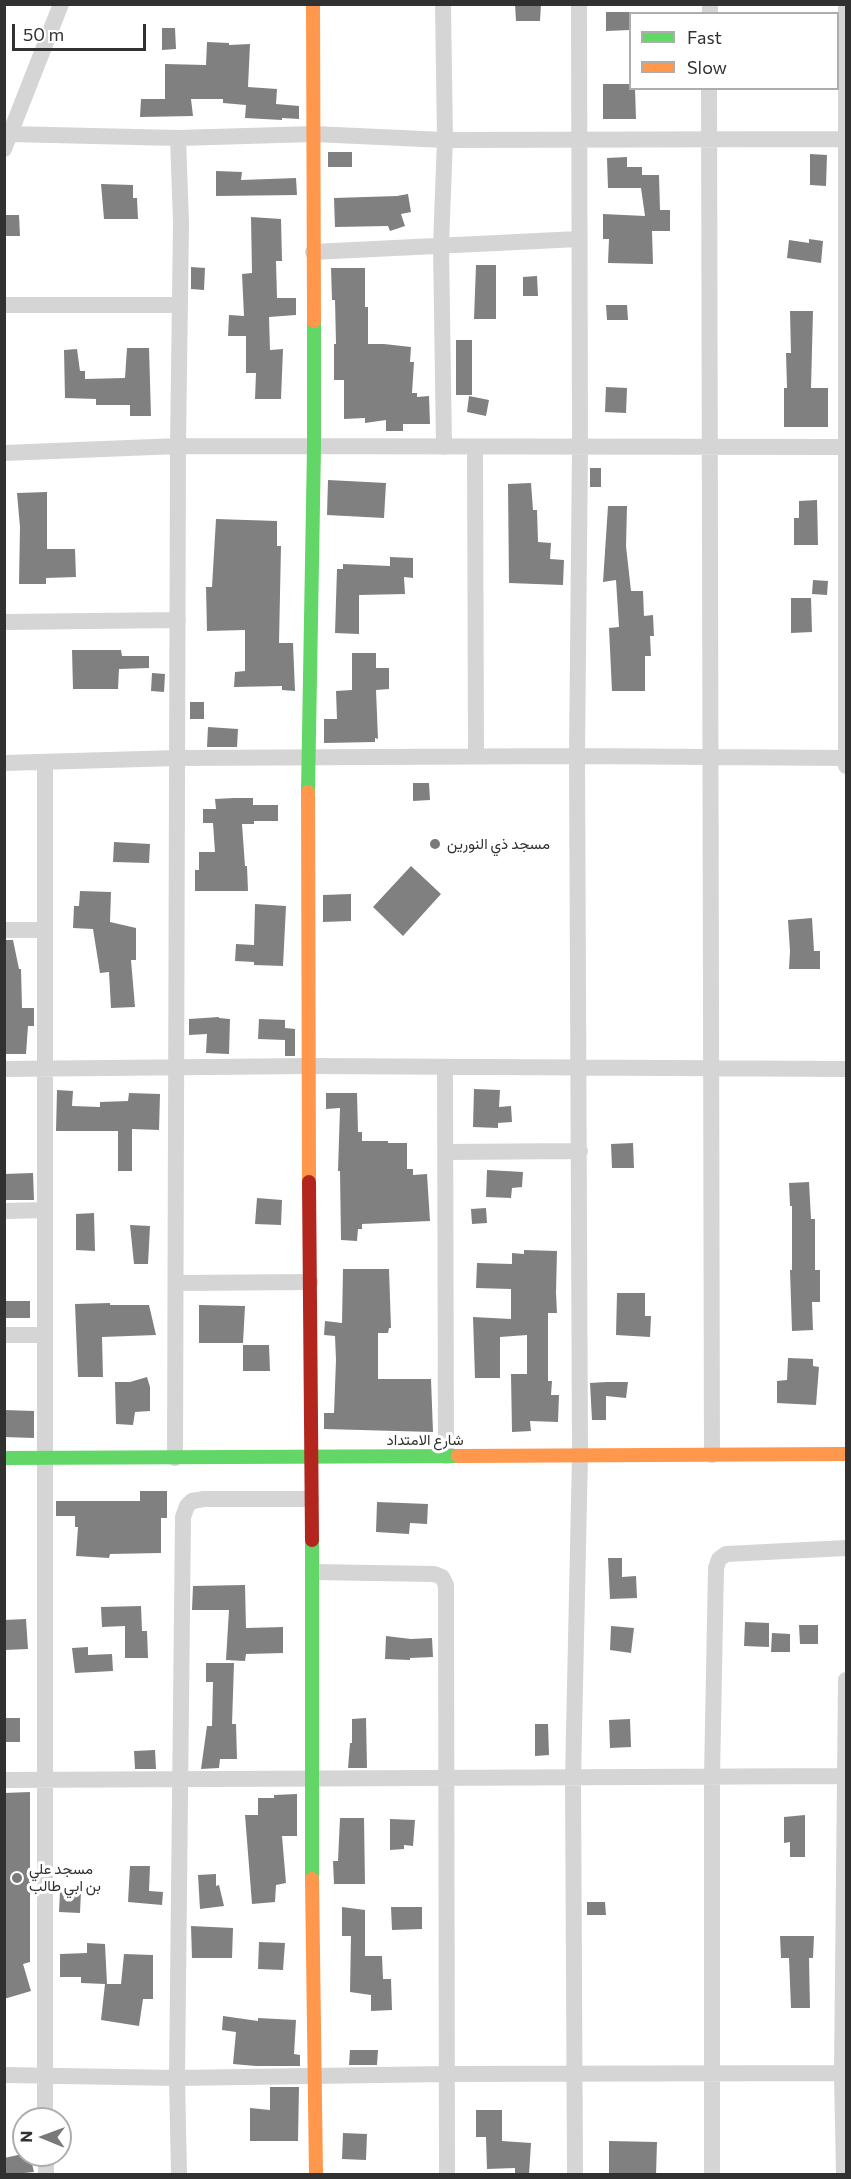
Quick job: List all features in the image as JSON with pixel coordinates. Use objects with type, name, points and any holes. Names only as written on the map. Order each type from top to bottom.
[{"type":"street","points":[[61,4],[6,139],[314,134],[445,140],[846,139]]},
{"type":"street","points":[[313,4],[315,447],[308,758],[310,1457],[313,1572],[311,1779],[316,2175]]},
{"type":"street","points":[[443,4],[445,140],[441,245],[444,447]]},
{"type":"street","points":[[575,2175],[573,1778],[580,1455],[577,756],[580,447],[579,4]]},
{"type":"street","points":[[846,4],[846,766]]},
{"type":"street","points":[[710,90],[712,1455]]},
{"type":"street","points":[[175,1458],[178,446],[181,222],[178,138]]},
{"type":"street","points":[[314,252],[578,239]]},
{"type":"street","points":[[4,305],[179,305]]},
{"type":"street","points":[[4,453],[178,446],[846,447]]},
{"type":"street","points":[[475,447],[476,756]]},
{"type":"street","points":[[4,622],[178,620]]},
{"type":"street","points":[[4,763],[177,758],[476,756],[846,758]]},
{"type":"street","points":[[45,762],[45,2107]]},
{"type":"street","points":[[4,930],[45,930]]},
{"type":"street","points":[[4,1069],[309,1066],[846,1069]]},
{"type":"street","points":[[445,1068],[446,1456]]},
{"type":"street","points":[[446,1152],[580,1151]]},
{"type":"street","points":[[4,1211],[44,1210]]},
{"type":"street","points":[[176,1283],[310,1282]]},
{"type":"street","points":[[4,1335],[45,1335]]},
{"type":"street","name":"شارع الامتداد","points":[[4,1458],[846,1454]]},
{"type":"street","points":[[179,2175],[177,2078],[183,1517],[186,1506],[192,1501],[204,1499],[311,1499]]},
{"type":"street","points":[[712,2175],[712,1777],[716,1568],[719,1559],[726,1554],[846,1548]]},
{"type":"street","points":[[313,1572],[434,1574],[442,1577],[446,1586],[447,2175]]},
{"type":"street","points":[[844,2175],[846,1680]]},
{"type":"street","points":[[4,1780],[846,1776]]},
{"type":"street","points":[[4,2075],[177,2078],[446,2074],[844,2073]]},
{"type":"building","points":[[515,4],[541,4],[540,21],[516,21]]},
{"type":"building","points":[[606,12],[629,12],[629,30],[606,31]]},
{"type":"building","points":[[162,28],[175,28],[176,49],[162,50]]},
{"type":"building","points":[[207,42],[229,43],[229,45],[250,44],[248,87],[277,89],[276,104],[299,106],[299,119],[245,118],[246,105],[223,103],[223,99],[191,99],[193,116],[140,117],[141,99],[165,99],[165,64],[206,65]]},
{"type":"building","points":[[603,84],[629,84],[629,90],[635,90],[636,119],[603,119]]},
{"type":"building","points":[[328,152],[352,152],[352,167],[328,167]]},
{"type":"building","points":[[810,154],[827,155],[826,186],[810,185]]},
{"type":"building","points":[[627,157],[627,167],[642,167],[642,175],[659,175],[660,210],[670,210],[670,231],[652,231],[653,264],[608,263],[609,239],[603,239],[603,214],[645,216],[641,188],[608,188],[607,158]]},
{"type":"building","points":[[216,171],[242,172],[241,180],[296,178],[297,195],[216,196]]},
{"type":"building","points":[[101,184],[133,185],[133,198],[137,198],[138,219],[104,219]]},
{"type":"building","points":[[408,194],[411,212],[401,214],[405,226],[390,231],[388,226],[335,227],[334,198]]},
{"type":"building","points":[[4,215],[19,215],[20,236],[4,236]]},
{"type":"building","points":[[251,217],[281,219],[282,261],[276,261],[277,298],[296,298],[296,315],[269,317],[270,350],[283,349],[281,399],[255,399],[256,373],[246,373],[246,336],[228,336],[229,315],[244,316],[242,274],[252,273]]},
{"type":"building","points":[[809,239],[823,241],[821,263],[787,258],[789,240],[809,243]]},
{"type":"building","points":[[476,265],[496,265],[496,319],[474,319]]},
{"type":"building","points":[[191,267],[205,268],[204,290],[191,289]]},
{"type":"building","points":[[331,268],[365,268],[368,344],[411,347],[410,362],[414,362],[412,393],[417,393],[417,397],[429,396],[430,424],[403,424],[403,431],[386,431],[386,420],[365,423],[365,418],[344,419],[344,380],[334,380],[335,300],[332,300]]},
{"type":"building","points":[[537,276],[538,296],[523,296],[523,277]]},
{"type":"building","points":[[606,305],[627,305],[628,320],[607,320]]},
{"type":"building","points":[[790,311],[813,311],[811,388],[828,388],[828,427],[784,427],[784,388],[787,388],[786,353],[791,353]]},
{"type":"building","points":[[456,340],[472,340],[472,395],[456,395]]},
{"type":"building","points":[[127,348],[149,348],[151,416],[130,416],[130,405],[96,405],[96,399],[65,398],[64,350],[77,349],[80,371],[85,371],[85,379],[125,378]]},
{"type":"building","points":[[606,387],[627,388],[626,413],[605,412]]},
{"type":"building","points":[[469,396],[489,400],[486,416],[467,412]]},
{"type":"building","points":[[590,468],[601,468],[601,487],[590,487]]},
{"type":"building","points":[[328,480],[386,483],[384,518],[327,515]]},
{"type":"building","points":[[531,483],[533,510],[537,510],[538,542],[551,543],[550,559],[564,560],[563,585],[509,583],[508,484]]},
{"type":"building","points":[[47,492],[47,549],[75,549],[76,577],[46,578],[46,584],[19,584],[20,527],[17,493]]},
{"type":"building","points":[[817,500],[818,545],[794,545],[794,518],[799,518],[799,501]]},
{"type":"building","points":[[608,506],[627,506],[626,546],[631,591],[643,591],[644,616],[653,615],[654,636],[650,636],[651,656],[645,656],[645,691],[612,691],[609,628],[619,627],[616,580],[603,582]]},
{"type":"building","points":[[216,519],[277,521],[277,546],[281,546],[279,643],[293,643],[295,691],[282,690],[282,686],[234,687],[235,672],[245,671],[245,630],[207,631],[206,587],[212,587]]},
{"type":"building","points":[[390,557],[413,558],[413,578],[404,577],[405,594],[359,595],[359,634],[335,633],[337,569],[343,569],[343,564],[390,566]]},
{"type":"building","points":[[813,580],[828,581],[827,595],[812,594]]},
{"type":"building","points":[[791,598],[811,598],[812,632],[791,633]]},
{"type":"building","points":[[72,650],[121,650],[122,656],[149,656],[149,668],[119,669],[118,689],[73,689]]},
{"type":"building","points":[[352,653],[376,653],[376,668],[389,668],[389,689],[376,690],[378,739],[375,738],[375,742],[324,743],[324,719],[337,719],[336,691],[352,690]]},
{"type":"building","points":[[152,673],[165,674],[164,692],[151,691]]},
{"type":"building","points":[[190,702],[204,702],[204,719],[190,719]]},
{"type":"building","points":[[208,727],[238,729],[237,747],[207,747]]},
{"type":"building","points":[[413,783],[429,783],[430,800],[413,801]]},
{"type":"building","points":[[253,798],[253,805],[278,805],[278,821],[254,821],[254,824],[242,824],[248,891],[195,891],[195,870],[199,870],[199,852],[215,852],[213,823],[203,823],[203,809],[216,809],[215,799]]},
{"type":"building","points":[[114,842],[150,844],[149,863],[113,862]]},
{"type":"building","points":[[411,866],[441,894],[403,936],[373,907]]},
{"type":"building","points":[[80,891],[111,892],[110,922],[136,928],[136,960],[131,960],[135,1007],[111,1008],[109,972],[100,973],[93,929],[73,928],[74,906],[79,906]]},
{"type":"building","points":[[351,894],[351,921],[323,922],[323,895]]},
{"type":"building","points":[[255,904],[286,906],[283,966],[254,965],[254,962],[235,961],[236,944],[254,945]]},
{"type":"building","points":[[812,918],[814,951],[820,951],[820,969],[789,969],[788,920]]},
{"type":"building","points":[[4,940],[13,940],[19,969],[21,969],[22,1008],[34,1008],[34,1026],[28,1026],[26,1054],[4,1054]]},
{"type":"building","points":[[219,1017],[230,1019],[229,1054],[206,1053],[207,1034],[189,1035],[189,1019]]},
{"type":"building","points":[[259,1019],[285,1020],[285,1028],[295,1029],[295,1056],[285,1056],[285,1040],[258,1039]]},
{"type":"building","points":[[474,1089],[500,1090],[499,1107],[511,1106],[512,1122],[498,1123],[498,1128],[473,1127]]},
{"type":"building","points":[[57,1090],[73,1091],[72,1106],[100,1107],[100,1102],[128,1101],[129,1093],[160,1094],[159,1130],[132,1129],[132,1171],[118,1171],[118,1131],[56,1131]]},
{"type":"building","points":[[326,1093],[357,1093],[358,1132],[362,1132],[362,1141],[407,1143],[407,1169],[413,1169],[413,1175],[427,1174],[430,1221],[362,1224],[362,1229],[358,1229],[357,1241],[341,1240],[340,1171],[338,1171],[340,1108],[326,1109]]},
{"type":"building","points":[[633,1143],[634,1168],[612,1168],[611,1144]]},
{"type":"building","points":[[487,1170],[523,1172],[522,1187],[512,1188],[511,1198],[486,1197]]},
{"type":"building","points":[[33,1173],[34,1200],[4,1200],[4,1174]]},
{"type":"building","points":[[809,1182],[811,1219],[815,1219],[815,1270],[820,1270],[820,1302],[812,1302],[813,1330],[792,1331],[790,1270],[792,1270],[792,1206],[790,1206],[789,1183]]},
{"type":"building","points":[[257,1198],[282,1200],[281,1225],[255,1224]]},
{"type":"building","points":[[486,1208],[487,1223],[472,1224],[471,1209]]},
{"type":"building","points":[[94,1213],[95,1251],[76,1250],[76,1214]]},
{"type":"building","points":[[130,1225],[150,1226],[148,1264],[134,1264]]},
{"type":"building","points":[[524,1250],[557,1251],[557,1313],[548,1313],[548,1381],[552,1381],[551,1395],[559,1395],[558,1422],[530,1421],[531,1431],[512,1432],[511,1374],[527,1374],[527,1335],[500,1337],[500,1378],[475,1378],[473,1317],[511,1319],[511,1289],[476,1288],[477,1263],[512,1264],[512,1253],[524,1254]]},
{"type":"building","points":[[343,1269],[389,1269],[391,1328],[388,1333],[378,1333],[378,1379],[431,1379],[433,1432],[324,1429],[324,1413],[334,1413],[336,1360],[335,1336],[324,1335],[325,1321],[342,1323]]},
{"type":"building","points":[[617,1293],[645,1293],[645,1316],[651,1316],[650,1337],[616,1335]]},
{"type":"building","points":[[4,1301],[30,1301],[30,1318],[4,1318]]},
{"type":"building","points":[[110,1303],[110,1305],[149,1305],[156,1335],[102,1337],[103,1377],[78,1377],[75,1304]]},
{"type":"building","points":[[199,1305],[245,1306],[243,1343],[199,1343]]},
{"type":"building","points":[[243,1345],[269,1345],[270,1371],[243,1371]]},
{"type":"building","points":[[788,1358],[813,1359],[813,1366],[819,1367],[816,1405],[777,1403],[777,1381],[787,1380]]},
{"type":"building","points":[[147,1377],[150,1387],[150,1411],[135,1412],[133,1425],[116,1424],[115,1382],[130,1382]]},
{"type":"building","points":[[628,1382],[626,1398],[606,1396],[606,1420],[592,1420],[590,1383]]},
{"type":"building","points":[[4,1410],[34,1411],[34,1438],[4,1437]]},
{"type":"building","points":[[140,1491],[167,1491],[167,1518],[161,1518],[161,1553],[110,1554],[109,1558],[76,1556],[78,1527],[75,1527],[75,1516],[56,1516],[56,1501],[140,1501]]},
{"type":"building","points":[[377,1502],[428,1504],[427,1524],[410,1523],[409,1534],[376,1532]]},
{"type":"building","points":[[608,1558],[622,1558],[622,1577],[636,1576],[637,1598],[610,1599]]},
{"type":"building","points":[[245,1585],[246,1628],[283,1627],[283,1653],[246,1654],[245,1661],[226,1660],[229,1610],[192,1610],[193,1586]]},
{"type":"building","points":[[141,1606],[142,1631],[147,1631],[148,1658],[125,1658],[125,1626],[102,1627],[101,1607]]},
{"type":"building","points":[[26,1619],[28,1649],[4,1650],[4,1620]]},
{"type":"building","points":[[745,1622],[769,1623],[769,1647],[744,1646]]},
{"type":"building","points":[[799,1625],[818,1625],[818,1644],[800,1644]]},
{"type":"building","points":[[611,1626],[634,1628],[631,1653],[610,1650]]},
{"type":"building","points":[[772,1633],[790,1634],[790,1652],[771,1652]]},
{"type":"building","points":[[386,1636],[411,1639],[432,1638],[433,1657],[410,1658],[410,1660],[385,1659]]},
{"type":"building","points":[[88,1647],[88,1655],[112,1654],[113,1671],[75,1673],[72,1648]]},
{"type":"building","points":[[206,1663],[234,1663],[232,1724],[236,1724],[237,1759],[220,1759],[219,1768],[201,1769],[207,1726],[212,1726],[213,1682],[206,1682]]},
{"type":"building","points":[[4,1718],[20,1718],[20,1742],[4,1742]]},
{"type":"building","points":[[366,1718],[367,1768],[348,1768],[350,1743],[352,1743],[352,1719]]},
{"type":"building","points":[[630,1719],[631,1747],[610,1748],[609,1720]]},
{"type":"building","points":[[535,1724],[548,1724],[549,1755],[535,1756]]},
{"type":"building","points":[[155,1750],[156,1769],[135,1769],[134,1751]]},
{"type":"building","name":"مسجد علي بن ابي طالب","points":[[30,1792],[30,1962],[23,1964],[31,1991],[4,1999],[4,1793]]},
{"type":"building","points":[[297,1794],[297,1836],[282,1836],[286,1883],[276,1885],[275,1902],[252,1904],[245,1815],[258,1815],[258,1798]]},
{"type":"building","points":[[805,1815],[805,1857],[790,1857],[790,1842],[784,1843],[784,1817]]},
{"type":"building","points":[[340,1818],[364,1818],[365,1884],[334,1884],[333,1861],[338,1861]]},
{"type":"building","points":[[390,1819],[415,1820],[413,1846],[404,1845],[404,1849],[390,1850]]},
{"type":"building","points":[[130,1866],[150,1866],[149,1891],[163,1892],[162,1905],[128,1902]]},
{"type":"building","points":[[216,1874],[216,1886],[219,1885],[224,1906],[200,1909],[198,1875]]},
{"type":"building","points":[[81,1891],[80,1913],[59,1912],[60,1892]]},
{"type":"building","points":[[587,1902],[605,1902],[606,1915],[587,1915]]},
{"type":"building","points":[[342,1907],[365,1910],[365,1956],[382,1956],[383,1979],[391,1979],[392,2010],[371,2011],[371,1995],[350,1992],[351,1936],[342,1936]]},
{"type":"building","points":[[391,1907],[422,1907],[422,1929],[392,1930]]},
{"type":"building","points":[[191,1926],[233,1928],[232,1958],[192,1958]]},
{"type":"building","points":[[780,1936],[814,1936],[813,1958],[809,1958],[810,2008],[791,2008],[789,1958],[781,1958]]},
{"type":"building","points":[[259,1942],[285,1943],[283,1970],[258,1969]]},
{"type":"building","points":[[87,1943],[105,1944],[107,1984],[121,1984],[124,1954],[153,1955],[153,1999],[143,1999],[139,2026],[101,2020],[105,1984],[81,1983],[81,1977],[60,1977],[60,1954],[87,1953]]},
{"type":"building","points":[[223,2016],[258,2021],[258,2018],[296,2020],[294,2054],[300,2055],[300,2066],[233,2064],[236,2032],[222,2030]]},
{"type":"building","points":[[350,2050],[378,2050],[377,2065],[349,2065]]},
{"type":"building","points":[[270,2087],[299,2087],[298,2141],[250,2141],[250,2108],[270,2110]]},
{"type":"building","points":[[476,2110],[502,2110],[502,2141],[531,2143],[529,2175],[515,2174],[515,2168],[487,2169],[486,2137],[476,2137]]},
{"type":"building","points":[[343,2133],[367,2134],[366,2160],[342,2159]]},
{"type":"building","points":[[609,2141],[657,2142],[656,2175],[609,2175]]},
{"type":"building","points":[[12,2156],[12,2167],[33,2167],[34,2172],[4,2175],[4,2158]]},
{"type":"traffic: fast","points":[[308,792],[314,321]]},
{"type":"traffic: fast","points":[[4,1458],[458,1456]]},
{"type":"traffic: fast","points":[[312,1540],[312,1879]]},
{"type":"traffic: slow","points":[[313,4],[314,321]]},
{"type":"traffic: slow","points":[[308,792],[309,1182]]},
{"type":"traffic: slow","points":[[458,1456],[846,1454]]},
{"type":"traffic: slow","points":[[312,1879],[316,2174]]},
{"type":"traffic: jam","points":[[309,1182],[312,1540]]},
{"type":"place","name":"مسجد ذي النورين","points":[[435,844]]},
{"type":"place","name":"مسجد علي بن ابي طالب","points":[[17,1878]]}]
